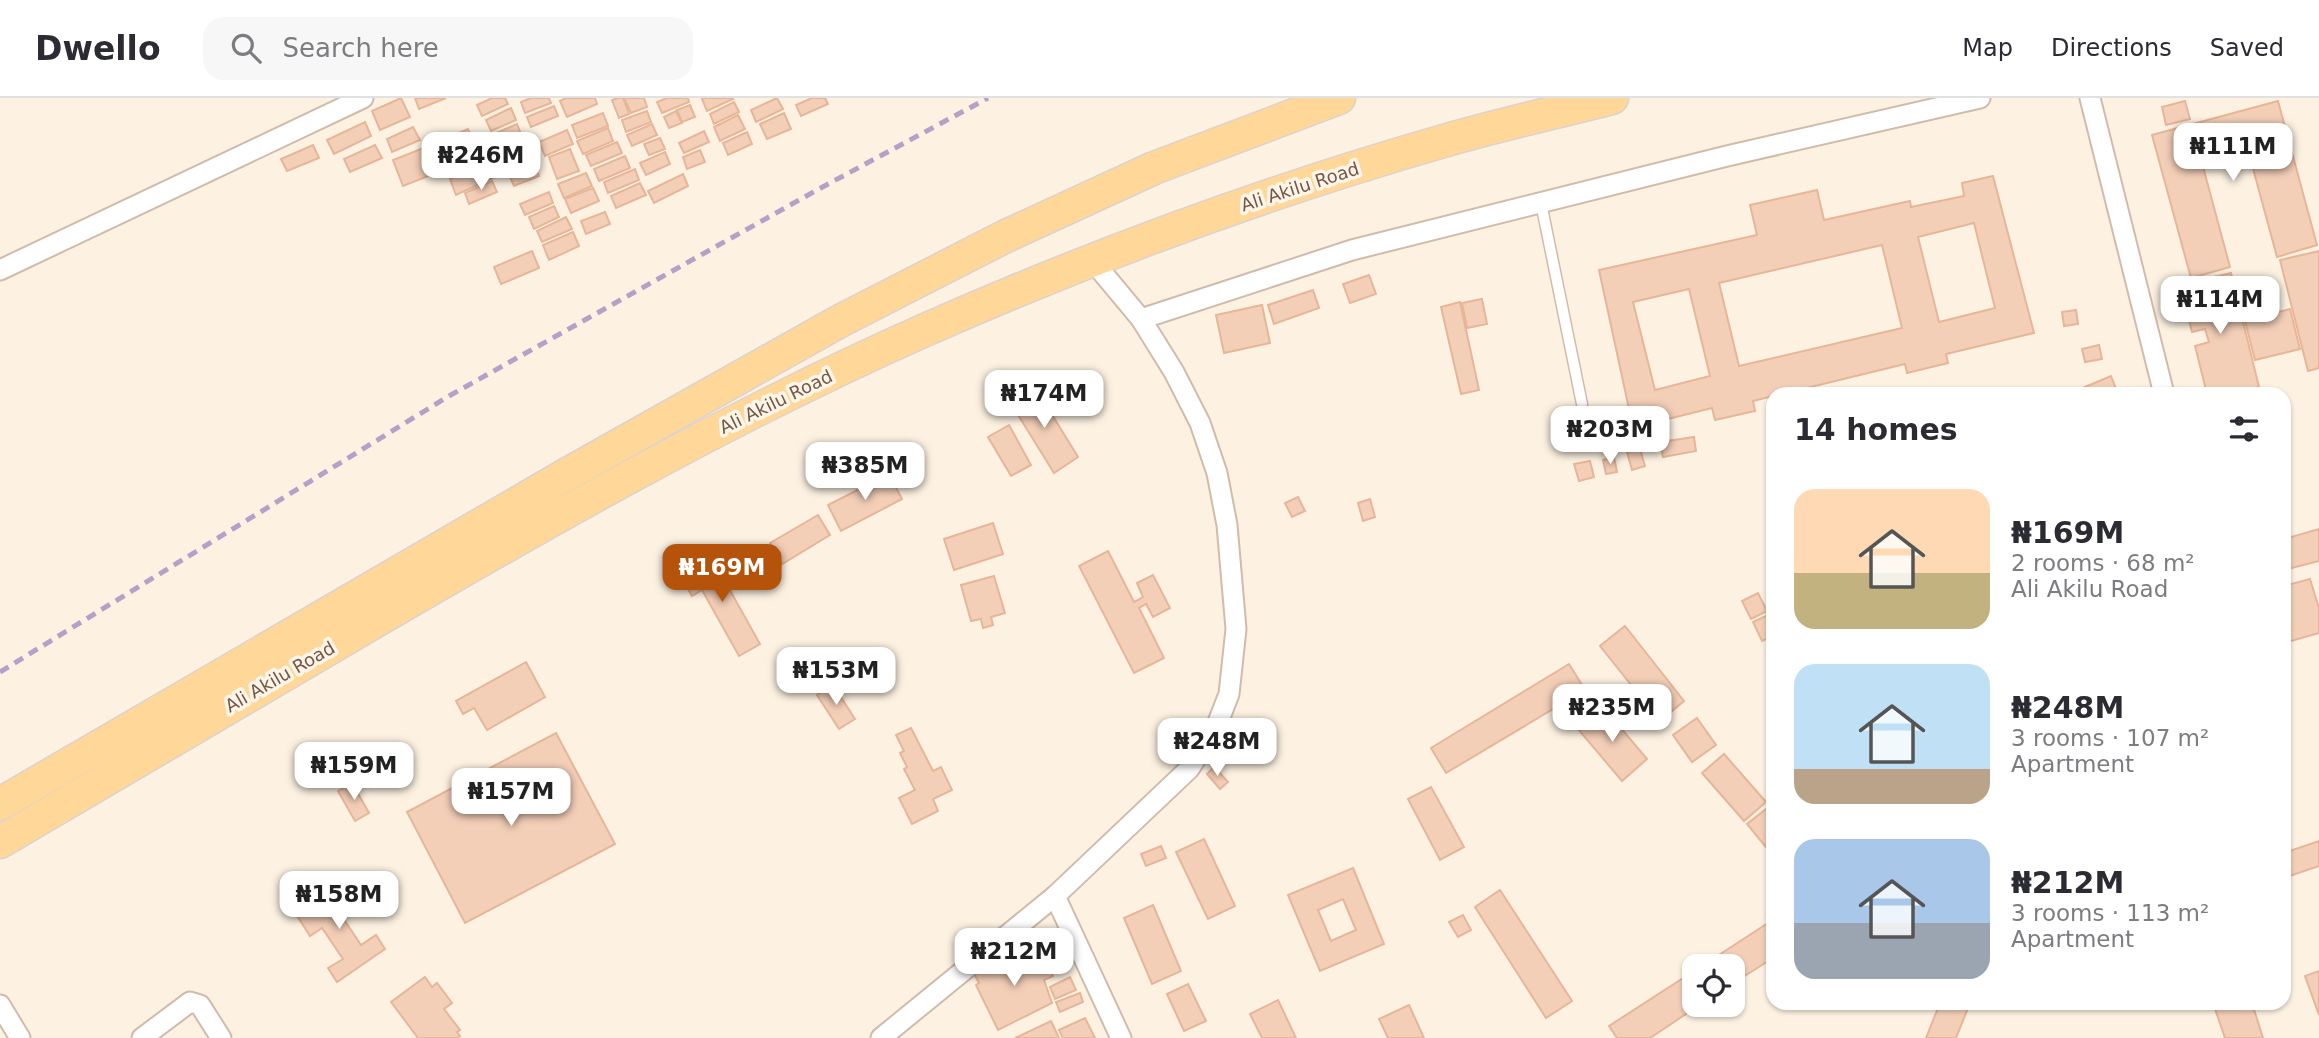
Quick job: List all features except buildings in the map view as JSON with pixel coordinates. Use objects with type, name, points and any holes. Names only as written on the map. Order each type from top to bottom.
[{"type":"main road","name":"Ali Akilu Road","points":[[0,804],[552,482],[840,321],[1006,236],[1154,168],[1339,98]]},
{"type":"main road","name":"Ali Akilu Road","points":[[0,842],[514,540],[768,404],[923,331],[1091,259],[1247,204],[1448,139],[1612,98]]},
{"type":"street","points":[[0,270],[363,98]]},
{"type":"street","points":[[1141,319],[1352,250],[1727,156],[1980,98]]},
{"type":"street","points":[[2090,98],[2162,387]]},
{"type":"street","points":[[881,1038],[1055,896],[1189,769],[1214,730],[1229,694],[1236,629],[1227,525],[1217,473],[1200,423],[1174,372],[1141,319],[1091,259]]},
{"type":"street","points":[[1055,896],[1121,1038]]},
{"type":"street","points":[[142,1038],[190,1002],[200,1005],[222,1038]]},
{"type":"street","points":[[0,1005],[20,1038]]},
{"type":"lane","points":[[1541,203],[1581,404]]},
{"type":"railway","points":[[0,672],[449,396],[817,190],[988,98]]}]
